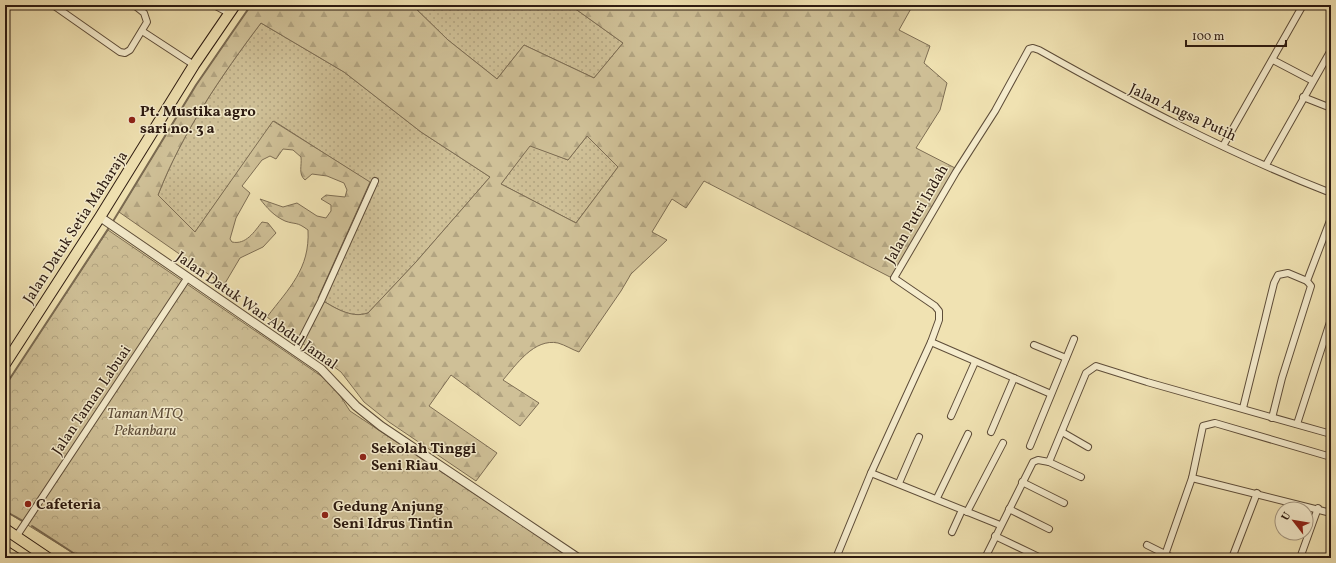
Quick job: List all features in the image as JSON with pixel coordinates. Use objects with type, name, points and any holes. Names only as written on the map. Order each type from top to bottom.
[{"type":"main road","name":"Jalan Datuk Setia Maharaja","points":[[5,364],[107,222],[194,65],[232,9]]},
{"type":"main road","points":[[5,529],[48,558]]},
{"type":"main road","points":[[5,551],[16,558]]},
{"type":"street","points":[[53,5],[122,53],[130,50],[148,19],[134,5]]},
{"type":"street","points":[[214,5],[232,9]]},
{"type":"street","points":[[1223,146],[1303,5]]},
{"type":"street","points":[[142,31],[194,65]]},
{"type":"street","name":"Jalan Angsa Putih","points":[[1028,49],[1033,48],[1039,50],[1124,98],[1223,146],[1331,193]]},
{"type":"street","name":"Jalan Putri Indah","points":[[836,558],[870,473],[931,342],[939,320],[939,311],[935,306],[894,278],[956,172],[995,111],[1028,49]]},
{"type":"street","points":[[1266,165],[1303,97],[1331,52]]},
{"type":"street","points":[[1273,60],[1313,81]]},
{"type":"street","points":[[1303,97],[1331,108]]},
{"type":"street","points":[[296,350],[322,301],[375,181]]},
{"type":"street","points":[[1307,281],[1331,218]]},
{"type":"street","name":"Jalan Datuk Wan Abdul Jamal","points":[[107,222],[296,350],[331,377],[356,406],[381,426],[578,558]]},
{"type":"street","points":[[1243,408],[1274,283],[1278,275],[1288,273],[1307,281],[1311,286],[1282,378],[1272,418]]},
{"type":"street","name":"Jalan Taman Labuai","points":[[16,536],[188,277]]},
{"type":"street","points":[[1297,424],[1331,319]]},
{"type":"street","points":[[1030,446],[1074,339]]},
{"type":"street","points":[[931,342],[1051,394]]},
{"type":"street","points":[[1034,345],[1066,358]]},
{"type":"street","points":[[951,416],[976,362]]},
{"type":"street","points":[[1048,462],[1086,373],[1096,366],[1331,434]]},
{"type":"street","points":[[991,432],[1014,378]]},
{"type":"street","points":[[1165,555],[1192,478],[1202,426],[1211,423],[1331,457]]},
{"type":"street","points":[[1062,432],[1088,447]]},
{"type":"street","points":[[937,498],[968,434]]},
{"type":"street","points":[[899,484],[919,437]]},
{"type":"street","points":[[952,532],[1003,443]]},
{"type":"street","points":[[985,558],[1008,509],[1033,462],[1038,460],[1048,462],[1081,477]]},
{"type":"street","points":[[870,473],[937,498],[1000,525]]},
{"type":"street","points":[[1192,478],[1318,508],[1331,513]]},
{"type":"street","points":[[1022,482],[1064,503]]},
{"type":"street","points":[[1232,558],[1257,493]]},
{"type":"street","points":[[1300,558],[1318,508]]},
{"type":"street","points":[[1008,509],[1049,529]]},
{"type":"street","points":[[995,536],[1040,558]]},
{"type":"street","points":[[1147,545],[1165,555],[1174,558]]},
{"type":"green space","points":[[251,5],[412,5],[448,40],[497,79],[524,45],[594,78],[623,43],[570,5],[913,5],[899,30],[930,46],[924,63],[947,83],[940,110],[916,148],[957,169],[896,271],[890,277],[704,181],[686,208],[672,199],[652,232],[667,240],[631,274],[579,352],[558,343],[541,345],[526,354],[503,380],[539,403],[520,426],[451,375],[429,406],[497,453],[476,481],[389,422],[364,402],[341,372],[267,317],[290,287],[302,267],[308,244],[308,230],[298,224],[285,221],[277,217],[260,199],[283,207],[297,203],[317,216],[326,218],[331,211],[331,205],[321,199],[326,195],[345,197],[347,190],[344,183],[327,176],[312,174],[305,180],[301,172],[301,157],[293,150],[283,149],[276,159],[270,156],[262,160],[242,186],[250,193],[236,218],[230,239],[232,242],[241,242],[246,240],[253,234],[262,222],[268,223],[276,233],[263,247],[240,258],[224,285],[119,212],[196,85]],"holes":[[[261,23],[344,72],[421,132],[490,177],[416,262],[368,313],[348,313],[318,298],[370,182],[273,121],[195,232],[158,195],[191,127],[217,84]],[[587,136],[618,167],[576,223],[501,184],[530,146],[568,160]]]},
{"type":"green space","points":[[412,5],[570,5],[623,43],[594,78],[524,45],[497,79],[448,40]]},
{"type":"green space","points":[[261,23],[344,72],[421,132],[490,177],[416,262],[368,313],[348,313],[318,298],[369,182],[274,121],[195,232],[158,195],[191,127],[217,84]]},
{"type":"green space","points":[[587,136],[618,167],[576,223],[501,184],[530,145],[568,160]]},
{"type":"green space","name":"Taman MTQ Pekanbaru","points":[[108,230],[327,380],[337,391],[350,411],[571,558],[81,558],[5,511],[5,386]]},
{"type":"waterway","points":[[112,223],[196,85],[251,5]]},
{"type":"waterway","points":[[5,386],[110,226]]},
{"type":"waterway","points":[[5,511],[23,521]]},
{"type":"waterway","points":[[32,526],[81,558]]},
{"type":"place","name":"Pt. Mustika agro sari no. 3 a","points":[[132,120]]},
{"type":"place","name":"Sekolah Tinggi Seni Riau","points":[[363,457]]},
{"type":"place","name":"Cafeteria","points":[[28,504]]},
{"type":"place","name":"Gedung Anjung Seni Idrus Tintin","points":[[325,515]]}]
